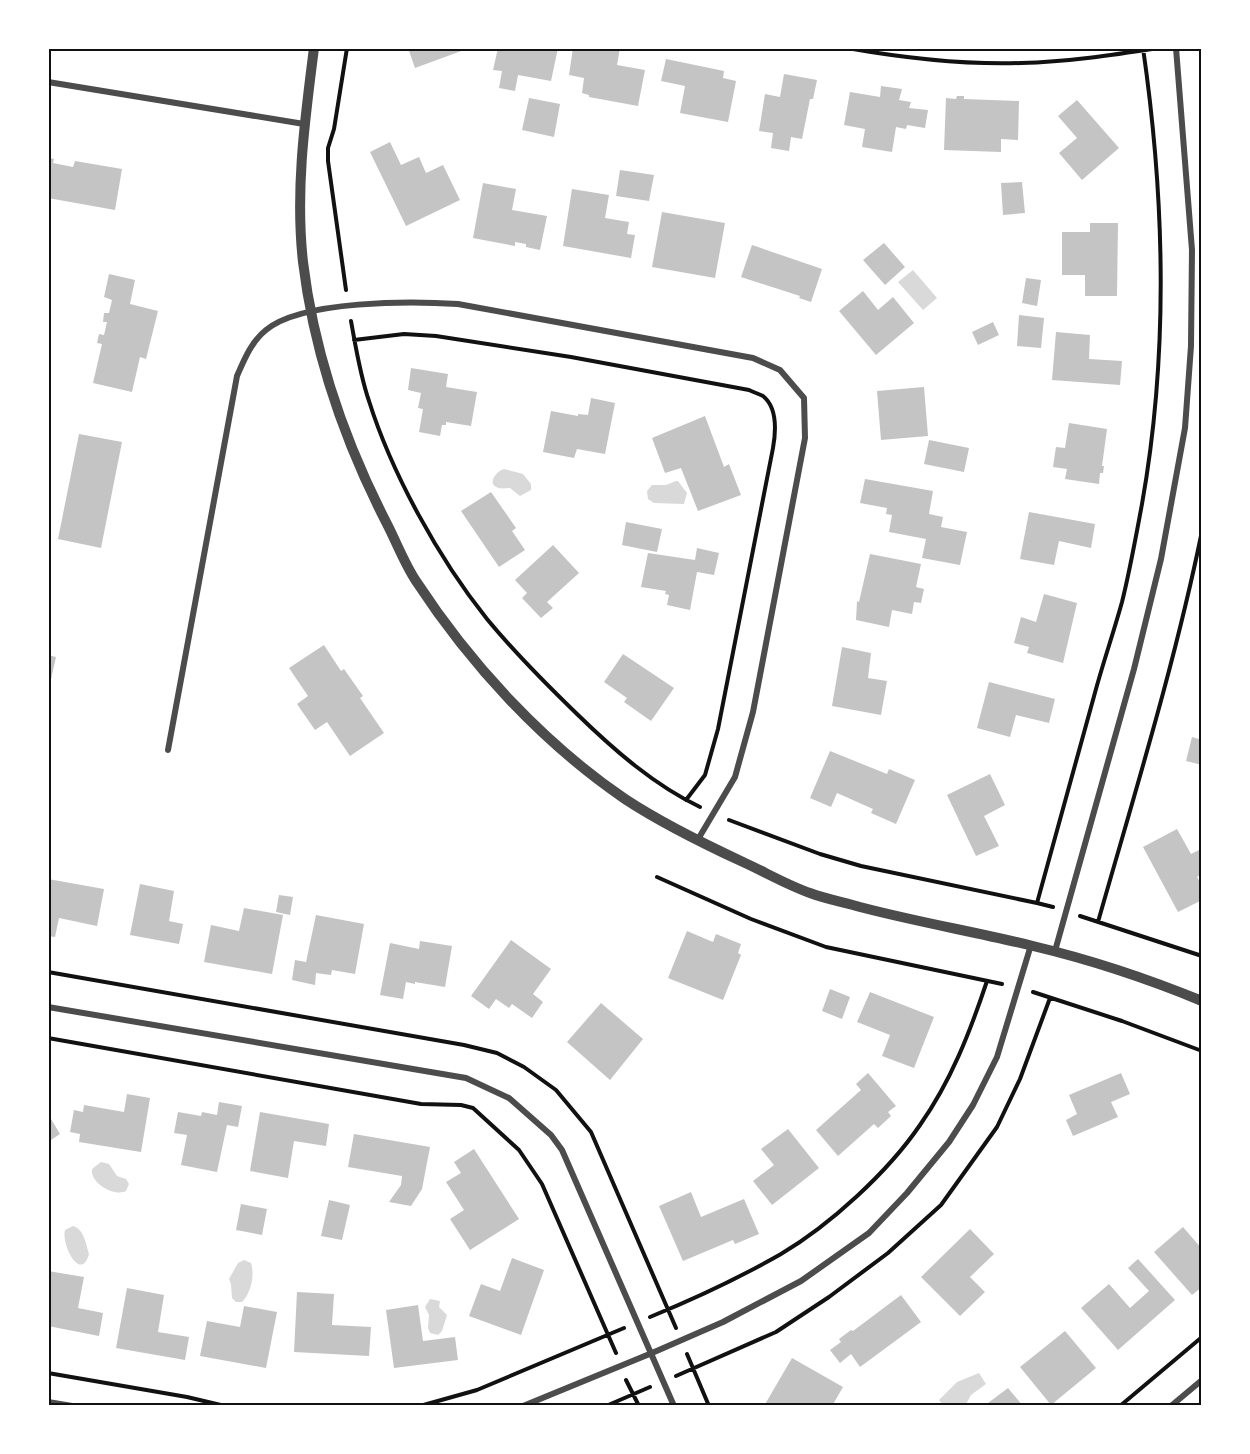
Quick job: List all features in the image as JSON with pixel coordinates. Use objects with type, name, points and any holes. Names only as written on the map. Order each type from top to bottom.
[{"type":"street","points":[[314,48],[304,124],[299,207],[303,262],[314,328],[338,413],[367,484],[415,578],[454,633],[507,697],[550,740],[610,788],[654,818],[809,893],[902,918],[1055,951],[1119,969],[1202,1001]]},
{"type":"street","points":[[1055,951],[1134,669],[1161,559],[1185,428],[1191,346],[1192,250],[1176,48]]},
{"type":"street","points":[[48,82],[304,124]]},
{"type":"street","points":[[168,750],[237,376],[249,349],[266,329],[311,311],[416,301],[458,304],[753,358],[780,370],[804,398],[805,438],[753,712],[735,777],[698,841]]},
{"type":"street","points":[[523,1406],[723,1322],[801,1281],[868,1233],[908,1193],[949,1142],[973,1105],[997,1058],[1031,945]]},
{"type":"street","points":[[48,1007],[466,1078],[509,1098],[551,1135],[562,1150],[674,1406]]},
{"type":"street","points":[[1172,1406],[1202,1380]]},
{"type":"street","points":[[48,1402],[72,1406]]},
{"type":"path","points":[[347,48],[334,129],[328,148],[328,161],[343,276],[354,340],[369,402],[391,458],[429,530],[460,582],[514,652],[588,725],[649,777],[686,800],[715,814],[820,854],[861,866],[1037,903],[1202,956]]},
{"type":"path","points":[[847,48],[916,58],[987,63],[1067,60],[1158,48]]},
{"type":"path","points":[[1037,903],[1122,602],[1142,503],[1155,410],[1161,336],[1161,225],[1158,166],[1143,49]]},
{"type":"path","points":[[354,340],[404,334],[486,344],[749,390],[763,396],[771,406],[776,430],[774,448],[718,729],[705,775],[686,800]]},
{"type":"path","points":[[1098,922],[1172,658],[1190,590],[1202,531]]},
{"type":"path","points":[[657,877],[751,919],[826,947],[1018,988],[1122,1021],[1202,1051]]},
{"type":"path","points":[[48,972],[464,1045],[497,1053],[524,1067],[556,1090],[591,1132],[709,1406]]},
{"type":"path","points":[[420,1406],[477,1390],[700,1296],[781,1254],[815,1230],[884,1169],[920,1125],[967,1039],[987,981]]},
{"type":"path","points":[[48,1038],[421,1104],[461,1105],[472,1108],[519,1150],[532,1168],[554,1210],[639,1406]]},
{"type":"path","points":[[1120,1406],[1202,1337]]},
{"type":"path","points":[[48,1372],[225,1406]]},
{"type":"shaded area","points":[[913,270],[937,298],[923,310],[898,282]]},
{"type":"shaded area","points":[[504,469],[523,474],[531,484],[531,490],[520,496],[510,488],[495,486],[494,478]]},
{"type":"shaded area","points":[[676,481],[687,493],[684,504],[654,503],[648,499],[647,491],[652,485],[666,485]]},
{"type":"shaded area","points":[[101,1162],[109,1164],[117,1176],[126,1179],[129,1184],[126,1191],[115,1192],[99,1184],[92,1174],[92,1169]]},
{"type":"shaded area","points":[[73,1226],[80,1230],[89,1254],[86,1262],[81,1265],[72,1258],[66,1244],[65,1230]]},
{"type":"shaded area","points":[[244,1260],[251,1263],[253,1273],[251,1284],[242,1302],[236,1302],[232,1298],[229,1279],[238,1263]]},
{"type":"shaded area","points":[[430,1299],[440,1301],[439,1307],[447,1315],[442,1331],[438,1335],[430,1333],[428,1328],[429,1315],[425,1307]]},
{"type":"shaded area","points":[[979,1373],[986,1384],[971,1395],[965,1406],[944,1406],[939,1400],[957,1382]]},
{"type":"building","points":[[408,48],[463,48],[464,50],[415,68]]},
{"type":"building","points":[[498,48],[558,48],[551,81],[518,75],[515,91],[499,88],[502,71],[493,70]]},
{"type":"building","points":[[573,48],[620,48],[617,65],[645,70],[638,106],[589,97],[582,93],[584,78],[569,75]]},
{"type":"building","points":[[666,59],[724,71],[723,78],[736,81],[728,122],[680,113],[685,86],[661,81]]},
{"type":"building","points":[[784,74],[817,80],[813,99],[810,99],[802,139],[791,137],[789,151],[771,148],[773,133],[759,131],[765,94],[780,97]]},
{"type":"building","points":[[881,86],[902,89],[899,100],[911,102],[909,108],[928,110],[925,128],[907,125],[906,129],[896,127],[892,152],[862,147],[865,129],[844,125],[850,92],[880,97]]},
{"type":"building","points":[[957,96],[964,96],[964,99],[1019,101],[1018,140],[1001,139],[1001,152],[944,150],[946,98],[956,99]]},
{"type":"building","points":[[529,98],[560,104],[554,137],[522,130]]},
{"type":"building","points":[[1077,100],[1119,148],[1082,180],[1059,153],[1077,138],[1058,116]]},
{"type":"building","points":[[390,142],[401,165],[419,157],[426,173],[443,165],[460,200],[406,226],[370,152]]},
{"type":"building","points":[[48,158],[54,159],[53,163],[73,167],[75,161],[122,169],[115,210],[48,198]]},
{"type":"building","points":[[620,170],[654,175],[649,201],[616,196]]},
{"type":"building","points":[[1022,182],[1025,213],[1003,215],[1001,183]]},
{"type":"building","points":[[483,183],[516,189],[512,210],[547,216],[540,250],[515,242],[515,246],[473,238]]},
{"type":"building","points":[[572,189],[609,195],[605,218],[629,222],[627,234],[635,235],[631,258],[563,246]]},
{"type":"building","points":[[662,212],[725,223],[715,278],[652,267]]},
{"type":"building","points":[[1090,223],[1118,223],[1117,296],[1085,296],[1085,275],[1062,275],[1062,232],[1090,232]]},
{"type":"building","points":[[884,243],[905,267],[885,285],[863,260]]},
{"type":"building","points":[[752,245],[822,269],[811,302],[799,298],[800,296],[741,277]]},
{"type":"building","points":[[109,274],[135,280],[130,304],[158,311],[146,359],[140,357],[132,392],[93,383],[102,344],[97,343],[99,334],[104,335],[107,322],[103,322],[104,313],[109,313],[112,300],[104,297]]},
{"type":"building","points":[[1026,278],[1041,280],[1037,306],[1022,303]]},
{"type":"building","points":[[863,291],[878,310],[893,297],[914,323],[876,355],[839,311]]},
{"type":"building","points":[[1019,315],[1044,318],[1041,348],[1017,346]]},
{"type":"building","points":[[993,322],[999,335],[978,345],[972,332]]},
{"type":"building","points":[[1056,332],[1090,335],[1089,359],[1122,361],[1120,385],[1052,380]]},
{"type":"building","points":[[411,368],[448,374],[446,387],[477,392],[471,426],[446,422],[446,425],[442,425],[440,436],[419,432],[423,409],[418,408],[421,393],[408,390]]},
{"type":"building","points":[[924,387],[928,436],[881,440],[877,391]]},
{"type":"building","points":[[591,398],[615,403],[605,454],[577,449],[574,458],[543,452],[551,411],[578,416],[578,414],[588,415]]},
{"type":"building","points":[[705,416],[724,467],[729,464],[741,495],[698,511],[681,468],[665,473],[652,438]]},
{"type":"building","points":[[1069,423],[1107,429],[1103,473],[1100,473],[1099,484],[1065,479],[1067,469],[1053,467],[1056,447],[1065,448]]},
{"type":"building","points":[[79,434],[122,442],[101,548],[58,539]]},
{"type":"building","points":[[929,440],[969,448],[964,472],[924,464]]},
{"type":"building","points":[[865,479],[933,491],[929,514],[943,517],[941,527],[967,532],[960,565],[922,558],[926,539],[889,532],[892,515],[886,514],[887,508],[860,503]]},
{"type":"building","points":[[491,492],[516,528],[512,531],[525,550],[499,567],[461,511]]},
{"type":"building","points":[[1029,512],[1095,524],[1091,548],[1059,541],[1054,565],[1020,559]]},
{"type":"building","points":[[626,522],[662,529],[657,552],[622,545]]},
{"type":"building","points":[[553,545],[579,573],[547,602],[553,608],[541,618],[522,598],[527,593],[515,580]]},
{"type":"building","points":[[697,548],[719,553],[714,575],[697,572],[690,610],[667,605],[669,595],[665,594],[666,591],[641,587],[648,553],[695,560]]},
{"type":"building","points":[[870,554],[921,564],[916,587],[924,589],[921,603],[914,602],[912,614],[892,610],[889,627],[856,620],[857,601],[859,602]]},
{"type":"building","points":[[1044,594],[1077,603],[1063,663],[1027,653],[1029,647],[1014,643],[1021,617],[1036,622]]},
{"type":"building","points":[[324,645],[341,671],[344,669],[363,696],[360,698],[384,733],[350,756],[327,722],[315,730],[297,704],[308,696],[289,668]]},
{"type":"building","points":[[842,647],[871,653],[868,678],[887,681],[881,715],[832,706]]},
{"type":"building","points":[[623,654],[674,688],[651,721],[624,702],[627,698],[604,682]]},
{"type":"building","points":[[48,655],[56,657],[50,684],[48,683]]},
{"type":"building","points":[[989,682],[1055,699],[1049,723],[1016,715],[1010,737],[977,728]]},
{"type":"building","points":[[1192,737],[1202,740],[1202,765],[1186,761]]},
{"type":"building","points":[[830,751],[887,774],[889,769],[915,780],[896,824],[871,813],[873,809],[837,793],[831,807],[810,798]]},
{"type":"building","points":[[990,774],[1005,805],[984,816],[999,846],[976,856],[947,795]]},
{"type":"building","points":[[1177,829],[1191,854],[1199,850],[1202,855],[1202,874],[1197,877],[1202,886],[1202,900],[1178,912],[1143,847]]},
{"type":"building","points":[[48,879],[104,889],[97,926],[59,918],[55,937],[48,936]]},
{"type":"building","points":[[140,884],[174,891],[169,921],[183,924],[179,944],[130,935]]},
{"type":"building","points":[[279,895],[293,897],[290,915],[276,912]]},
{"type":"building","points":[[244,908],[283,915],[272,974],[204,962],[211,925],[239,931]]},
{"type":"building","points":[[316,915],[364,924],[355,974],[332,970],[331,975],[316,973],[315,985],[292,980],[295,960],[306,962]]},
{"type":"building","points":[[687,931],[713,942],[716,934],[741,944],[738,953],[741,955],[723,1000],[668,978]]},
{"type":"building","points":[[511,940],[551,969],[533,994],[543,1002],[532,1018],[512,1004],[509,1008],[496,999],[489,1009],[471,996]]},
{"type":"building","points":[[420,941],[452,946],[445,987],[406,982],[403,999],[380,995],[390,943],[419,949]]},
{"type":"building","points":[[830,989],[850,997],[842,1019],[822,1011]]},
{"type":"building","points":[[870,992],[934,1017],[914,1068],[882,1056],[890,1035],[857,1022]]},
{"type":"building","points":[[601,1003],[643,1039],[610,1080],[567,1042]]},
{"type":"building","points":[[868,1073],[896,1106],[888,1112],[891,1116],[878,1128],[874,1124],[838,1156],[816,1130],[861,1090],[856,1084]]},
{"type":"building","points":[[1121,1073],[1130,1094],[1111,1102],[1118,1117],[1073,1136],[1066,1120],[1077,1114],[1069,1095]]},
{"type":"building","points":[[127,1094],[150,1098],[141,1152],[79,1142],[80,1134],[70,1132],[74,1110],[83,1112],[84,1105],[124,1112]]},
{"type":"building","points":[[219,1102],[242,1106],[238,1127],[227,1125],[217,1172],[181,1165],[187,1135],[174,1133],[178,1112],[201,1116],[202,1112],[217,1115]]},
{"type":"building","points":[[260,1112],[329,1124],[326,1146],[294,1141],[288,1178],[250,1171]]},
{"type":"building","points":[[48,1114],[60,1134],[48,1142]]},
{"type":"building","points":[[788,1129],[819,1168],[772,1205],[753,1181],[774,1165],[761,1149]]},
{"type":"building","points":[[354,1134],[430,1147],[422,1189],[411,1206],[389,1202],[401,1185],[402,1176],[348,1167]]},
{"type":"building","points":[[474,1149],[519,1219],[470,1250],[450,1219],[464,1210],[446,1182],[461,1173],[454,1162]]},
{"type":"building","points":[[691,1192],[701,1217],[744,1199],[759,1234],[735,1244],[733,1240],[683,1261],[659,1206]]},
{"type":"building","points":[[329,1200],[350,1205],[342,1240],[321,1236]]},
{"type":"building","points":[[241,1204],[267,1209],[262,1235],[236,1230]]},
{"type":"building","points":[[1183,1227],[1202,1249],[1202,1287],[1192,1295],[1154,1252]]},
{"type":"building","points":[[970,1229],[994,1254],[970,1277],[985,1292],[960,1316],[921,1277]]},
{"type":"building","points":[[512,1258],[544,1270],[521,1335],[469,1316],[481,1284],[500,1291]]},
{"type":"building","points":[[1138,1259],[1175,1300],[1118,1350],[1081,1308],[1109,1284],[1130,1308],[1149,1291],[1128,1268]]},
{"type":"building","points":[[48,1271],[84,1277],[78,1308],[103,1313],[99,1336],[48,1326]]},
{"type":"building","points":[[127,1288],[164,1295],[158,1332],[189,1337],[185,1360],[116,1348]]},
{"type":"building","points":[[297,1292],[334,1294],[332,1325],[371,1327],[369,1356],[294,1352]]},
{"type":"building","points":[[901,1295],[921,1322],[860,1367],[851,1354],[840,1363],[830,1350],[841,1342],[839,1339]]},
{"type":"building","points":[[418,1305],[423,1341],[455,1337],[458,1360],[394,1368],[386,1310]]},
{"type":"building","points":[[244,1306],[277,1312],[266,1368],[200,1356],[207,1321],[240,1327]]},
{"type":"building","points":[[1065,1331],[1096,1368],[1051,1405],[1020,1367]]},
{"type":"building","points":[[792,1358],[843,1387],[832,1406],[764,1406]]},
{"type":"building","points":[[1008,1388],[1023,1406],[984,1406]]}]
